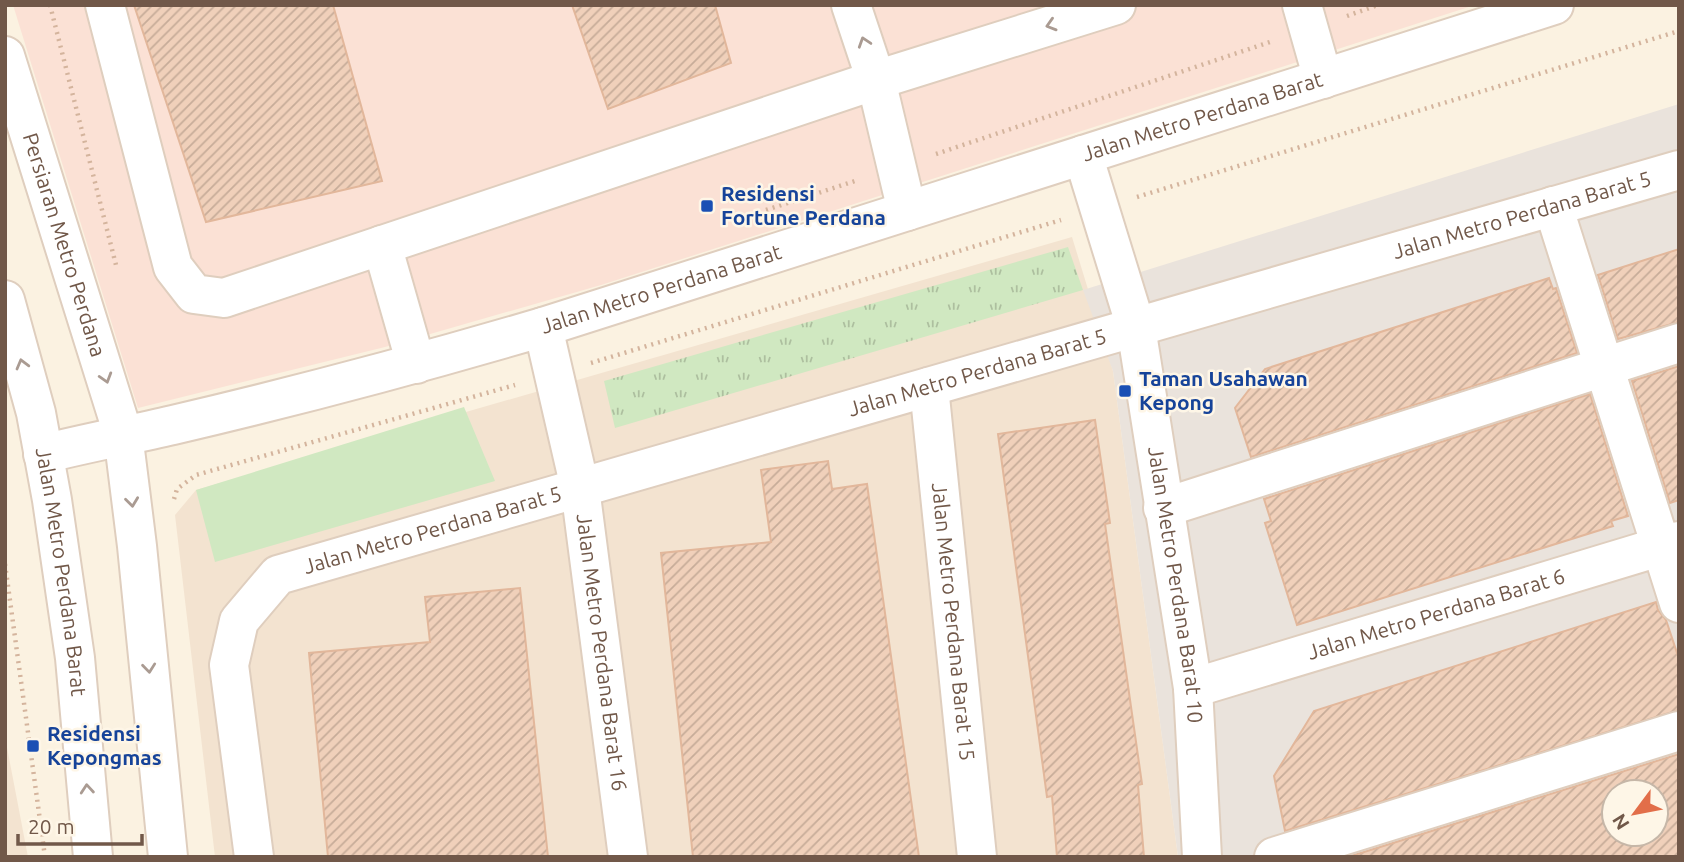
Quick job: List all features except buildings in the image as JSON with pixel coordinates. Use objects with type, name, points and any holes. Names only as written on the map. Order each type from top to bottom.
[{"type":"street","points":[[105,5],[173,267],[194,294],[224,298],[876,80],[1116,5]]},
{"type":"street","points":[[851,5],[876,80],[907,211]]},
{"type":"street","points":[[1302,5],[1323,79]]},
{"type":"street","name":"Jalan Metro Perdana Barat","points":[[93,857],[75,658],[43,454],[123,434],[173,425],[416,364],[543,327],[1554,5]]},
{"type":"street","name":"Persiaran Metro Perdana","points":[[5,56],[123,434]]},
{"type":"street","name":"Jalan Metro Perdana Barat 10","points":[[1083,155],[1136,327],[1193,688],[1202,857]]},
{"type":"street","name":"Jalan Metro Perdana Barat 5","points":[[254,857],[229,665],[239,621],[278,575],[1679,170]]},
{"type":"street","points":[[1553,206],[1604,367],[1670,544],[1679,603]]},
{"type":"street","points":[[382,245],[416,364]]},
{"type":"street","points":[[5,300],[36,413],[43,454]]},
{"type":"street","name":"Jalan Metro Perdana Barat 16","points":[[543,327],[580,488],[628,857]]},
{"type":"street","points":[[1163,508],[1679,343]]},
{"type":"street","name":"Jalan Metro Perdana Barat 15","points":[[929,387],[977,857]]},
{"type":"street","points":[[123,434],[168,857]]},
{"type":"street","name":"Jalan Metro Perdana Barat 6","points":[[1193,688],[1670,544]]},
{"type":"street","points":[[1274,857],[1679,731]]},
{"type":"path","points":[[609,358],[1679,31]]},
{"type":"path","points":[[5,564],[45,857]]},
{"type":"shaded area","points":[[13,5],[1475,5],[601,285],[385,347],[138,408]]},
{"type":"shaded area","points":[[1679,104],[1679,857],[1178,857],[1113,371],[1083,290]]},
{"type":"shaded area","points":[[1072,237],[1113,371],[1178,857],[215,857],[175,515],[196,490]]},
{"type":"shaded area","points":[[5,737],[28,857],[5,857]]},
{"type":"green space","points":[[1068,247],[1083,290],[615,428],[604,381]]},
{"type":"green space","points":[[464,407],[495,481],[215,562],[196,490]]},
{"type":"place","name":"Residensi Fortune Perdana","points":[[707,206]]},
{"type":"place","name":"Taman Usahawan Kepong","points":[[1125,391]]},
{"type":"place","name":"Residensi Kepongmas","points":[[33,746]]}]
